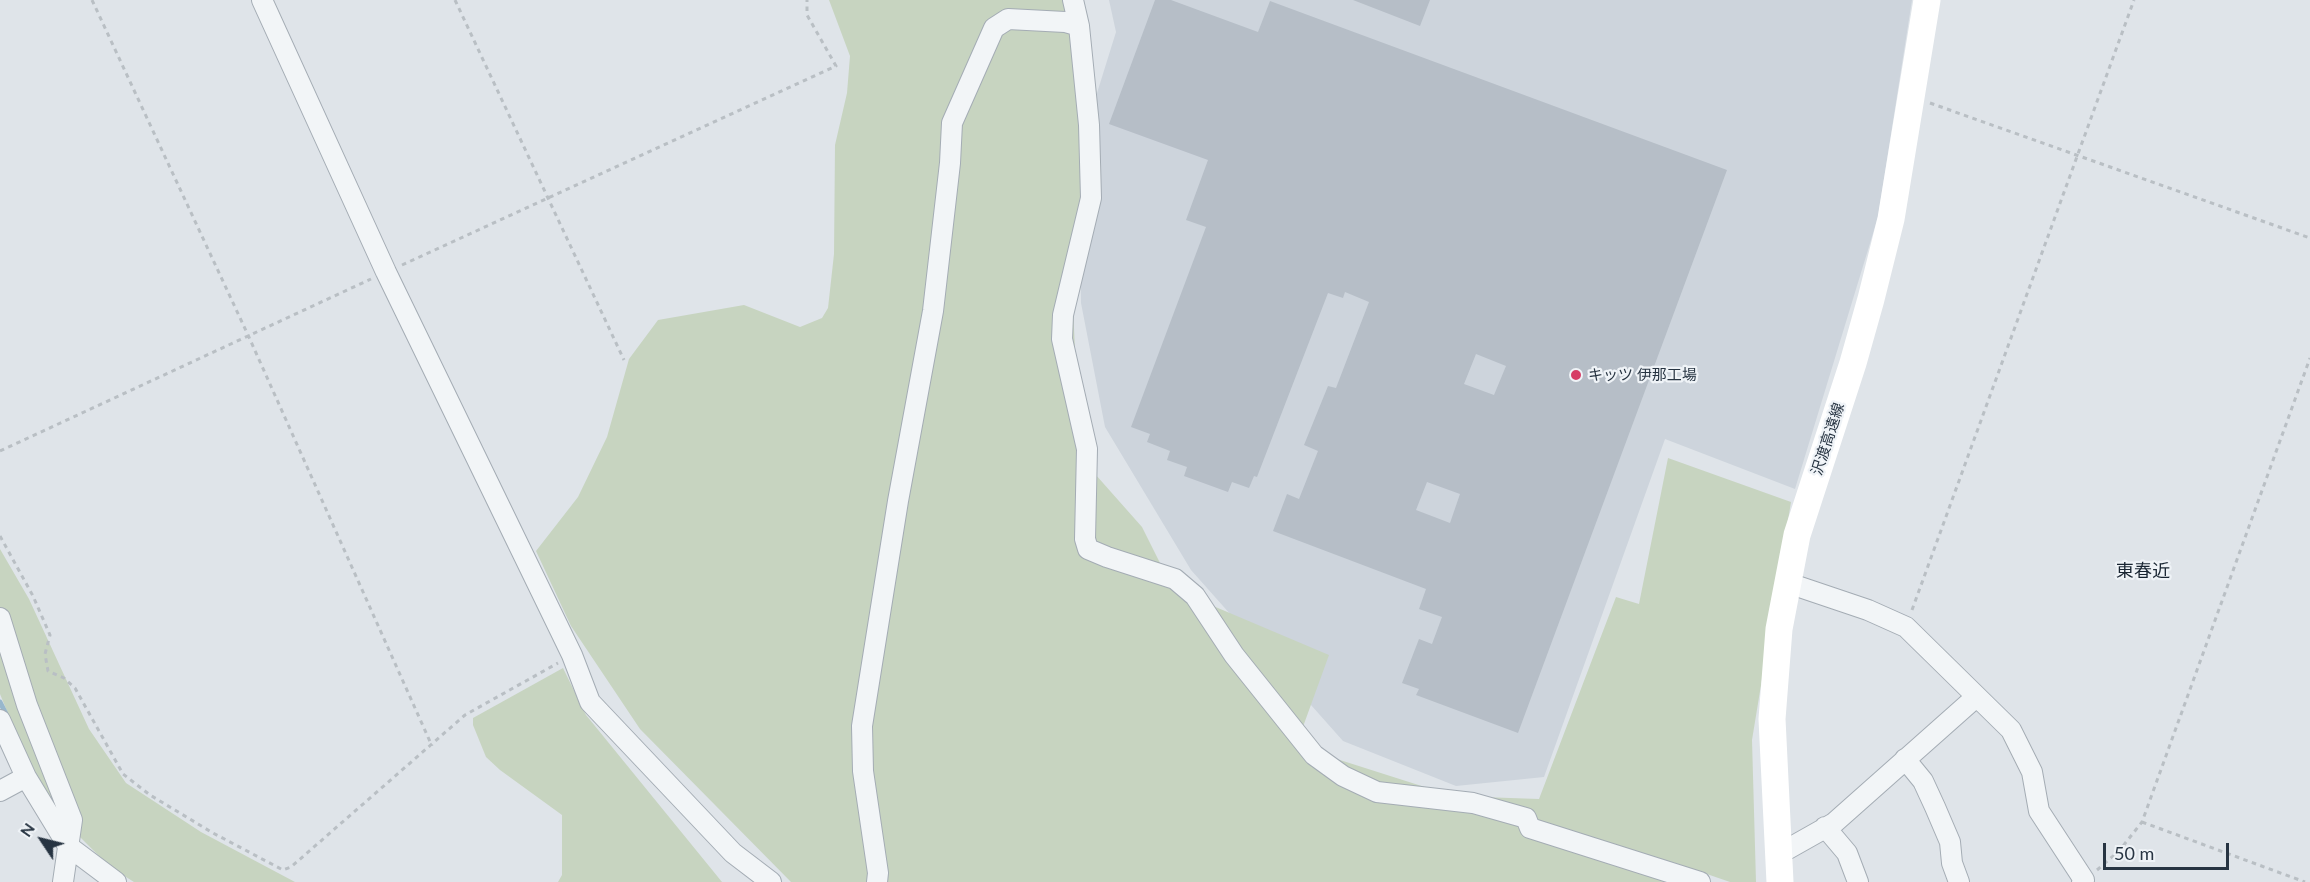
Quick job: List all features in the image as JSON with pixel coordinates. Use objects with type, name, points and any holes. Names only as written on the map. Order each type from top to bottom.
[{"type":"main road","name":"沢渡高遠線","points":[[1780,882],[1772,719],[1779,628],[1797,535],[1871,299],[1891,219],[1927,0]]},
{"type":"street","points":[[262,0],[386,272],[572,655],[590,702],[733,853],[771,882]]},
{"type":"street","points":[[1073,0],[1079,26],[1089,125],[1092,198],[1063,315],[1062,339],[1087,449],[1085,539],[1088,549],[1175,579],[1195,596],[1234,655],[1314,755],[1343,776],[1377,792],[1473,802],[1526,818],[1530,828],[1700,882]]},
{"type":"street","points":[[877,882],[878,873],[863,771],[862,726],[898,501],[933,311],[950,163],[952,123],[994,28],[1008,19],[1065,22],[1079,26]]},
{"type":"street","points":[[1788,582],[1868,610],[1906,627],[2011,730],[2032,772],[2039,811],[2083,881]]},
{"type":"street","points":[[0,618],[27,705],[72,820],[63,882]]},
{"type":"street","points":[[1779,854],[1834,822],[1976,697]]},
{"type":"street","points":[[0,720],[26,777],[68,846],[116,882]]},
{"type":"street","points":[[1905,759],[1923,782],[1935,807],[1950,842],[1952,863],[1959,882]]},
{"type":"street","points":[[0,791],[26,777]]},
{"type":"street","points":[[1826,827],[1847,853],[1858,882]]},
{"type":"path","points":[[92,0],[248,335],[432,746]]},
{"type":"path","points":[[455,0],[624,360]]},
{"type":"path","points":[[0,451],[836,66],[807,15],[807,0]]},
{"type":"path","points":[[1906,627],[2134,0]]},
{"type":"path","points":[[1912,96],[2310,238]]},
{"type":"path","points":[[2083,881],[2119,851],[2142,822],[2310,358]]},
{"type":"path","points":[[0,536],[33,596],[50,635],[45,654],[48,671],[64,678],[75,688],[123,774],[150,795],[213,834],[283,870],[291,867],[465,715],[572,655]]},
{"type":"path","points":[[2142,822],[2305,882]]},
{"type":"shaded area","name":"キッツ 伊那工場","points":[[1109,0],[1912,0],[1878,217],[1795,489],[1665,439],[1544,777],[1456,786],[1343,741],[1191,570],[1105,427],[1081,303],[1079,151],[1116,32]]},
{"type":"green space","points":[[829,0],[1066,0],[1083,119],[1085,191],[1071,264],[1080,457],[1142,527],[1173,589],[1329,655],[1296,746],[1453,796],[1539,799],[1616,597],[1639,604],[1668,458],[1791,502],[1752,740],[1756,882],[1730,882],[1672,862],[1666,882],[791,882],[640,729],[571,626],[536,551],[578,497],[607,437],[629,359],[658,320],[744,305],[800,327],[822,318],[828,308],[834,254],[835,145],[847,93],[850,56]]},
{"type":"green space","points":[[0,549],[29,599],[89,729],[126,783],[201,832],[295,882],[134,882],[110,867],[54,811],[28,763],[0,694]]},
{"type":"green space","points":[[563,668],[586,715],[722,882],[558,882],[562,875],[562,815],[500,770],[486,757],[473,725],[473,718]]},
{"type":"building","name":"キッツ 伊那工場","points":[[1155,0],[1171,0],[1258,32],[1270,1],[1727,170],[1518,733],[1416,695],[1419,689],[1402,683],[1419,639],[1432,644],[1442,617],[1419,609],[1426,589],[1273,531],[1287,494],[1299,499],[1318,451],[1304,445],[1328,386],[1336,388],[1369,302],[1345,292],[1343,298],[1328,293],[1257,477],[1254,476],[1249,488],[1232,482],[1228,492],[1184,476],[1187,467],[1167,460],[1170,451],[1147,442],[1150,434],[1131,427],[1206,227],[1186,220],[1208,160],[1109,124]],"holes":[[[1476,354],[1506,366],[1494,395],[1464,384]],[[1427,482],[1460,494],[1450,523],[1416,510]]]},
{"type":"building","points":[[1353,0],[1430,0],[1420,26]]},
{"type":"waterway","points":[[0,702],[7,716]]},
{"type":"place","name":"キッツ 伊那工場","points":[[1576,375]]},
{"type":"district","name":"東春近","points":[[2143,571]]}]
